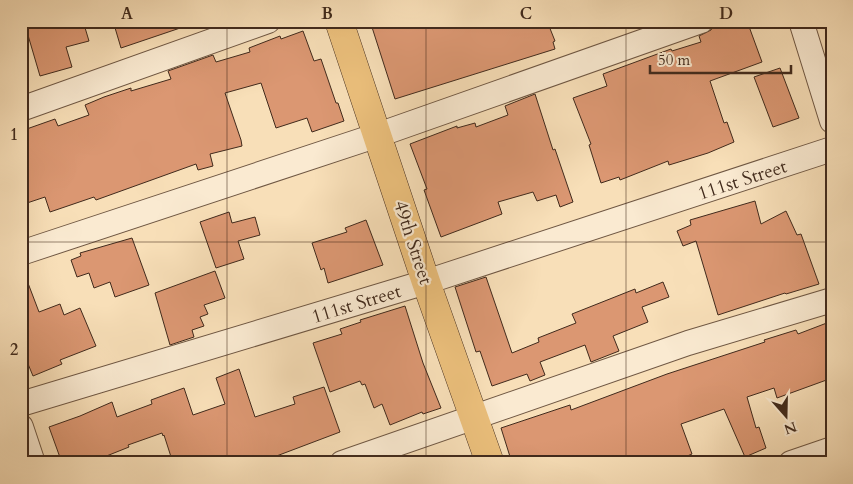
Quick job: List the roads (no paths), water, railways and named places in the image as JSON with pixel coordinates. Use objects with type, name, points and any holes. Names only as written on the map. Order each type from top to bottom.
[{"type":"main road","name":"49th Street","points":[[339,21],[426,282],[490,463]]},
{"type":"street","points":[[21,109],[268,21]]},
{"type":"street","points":[[21,253],[378,135],[701,21]]},
{"type":"street","points":[[801,21],[832,121]]},
{"type":"street","name":"111st Street","points":[[21,404],[426,282],[832,149]]},
{"type":"street","points":[[342,463],[688,343],[832,300]]},
{"type":"street","points":[[21,427],[33,463]]},
{"type":"street","points":[[791,463],[832,449]]}]
